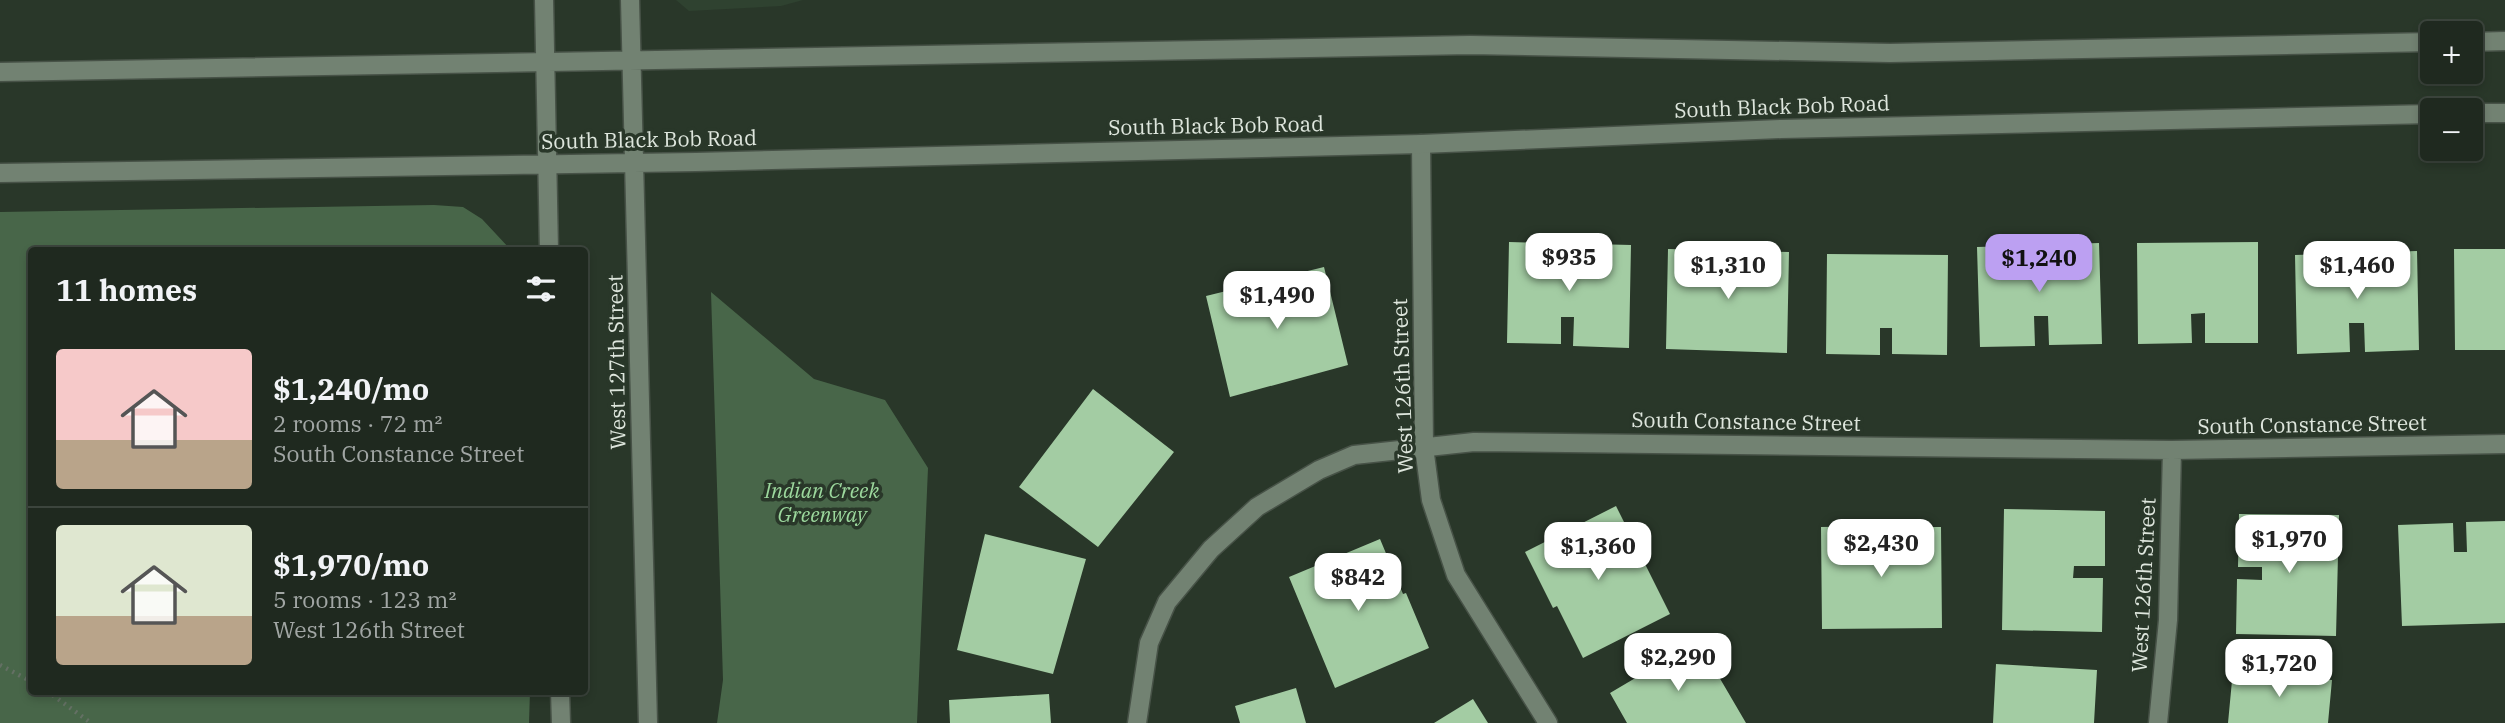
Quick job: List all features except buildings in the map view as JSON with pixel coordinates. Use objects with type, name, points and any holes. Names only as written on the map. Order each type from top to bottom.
[{"type":"main road","points":[[544,0],[549,247]]},
{"type":"main road","name":"West 127th Street","points":[[629,0],[648,723]]},
{"type":"main road","points":[[2483,42],[2505,41]]},
{"type":"main road","points":[[0,72],[1469,46],[1890,53],[2420,42]]},
{"type":"main road","points":[[2483,113],[2505,113]]},
{"type":"main road","name":"South Black Bob Road","points":[[0,173],[635,163],[1421,144],[1781,129],[2420,114]]},
{"type":"main road","name":"West 126th Street","points":[[1421,144],[1424,447],[1431,500],[1456,575],[1548,723]]},
{"type":"main road","name":"South Constance Street","points":[[1137,723],[1149,643],[1167,602],[1210,549],[1256,507],[1319,470],[1354,455],[1474,442],[2172,450],[2505,444]]},
{"type":"main road","name":"West 126th Street","points":[[2158,723],[2168,620],[2172,450]]},
{"type":"main road","points":[[560,695],[561,723]]},
{"type":"path","points":[[0,666],[28,679]]},
{"type":"path","points":[[53,695],[92,723]]},
{"type":"shaded area","points":[[676,0],[803,0],[781,6],[689,11]]},
{"type":"green space","points":[[434,205],[463,207],[482,219],[508,247],[28,247],[28,695],[530,695],[529,723],[0,723],[0,212]]},
{"type":"green space","name":"Indian Creek Greenway","points":[[711,292],[814,379],[885,400],[928,468],[917,723],[717,723],[723,680]]}]
